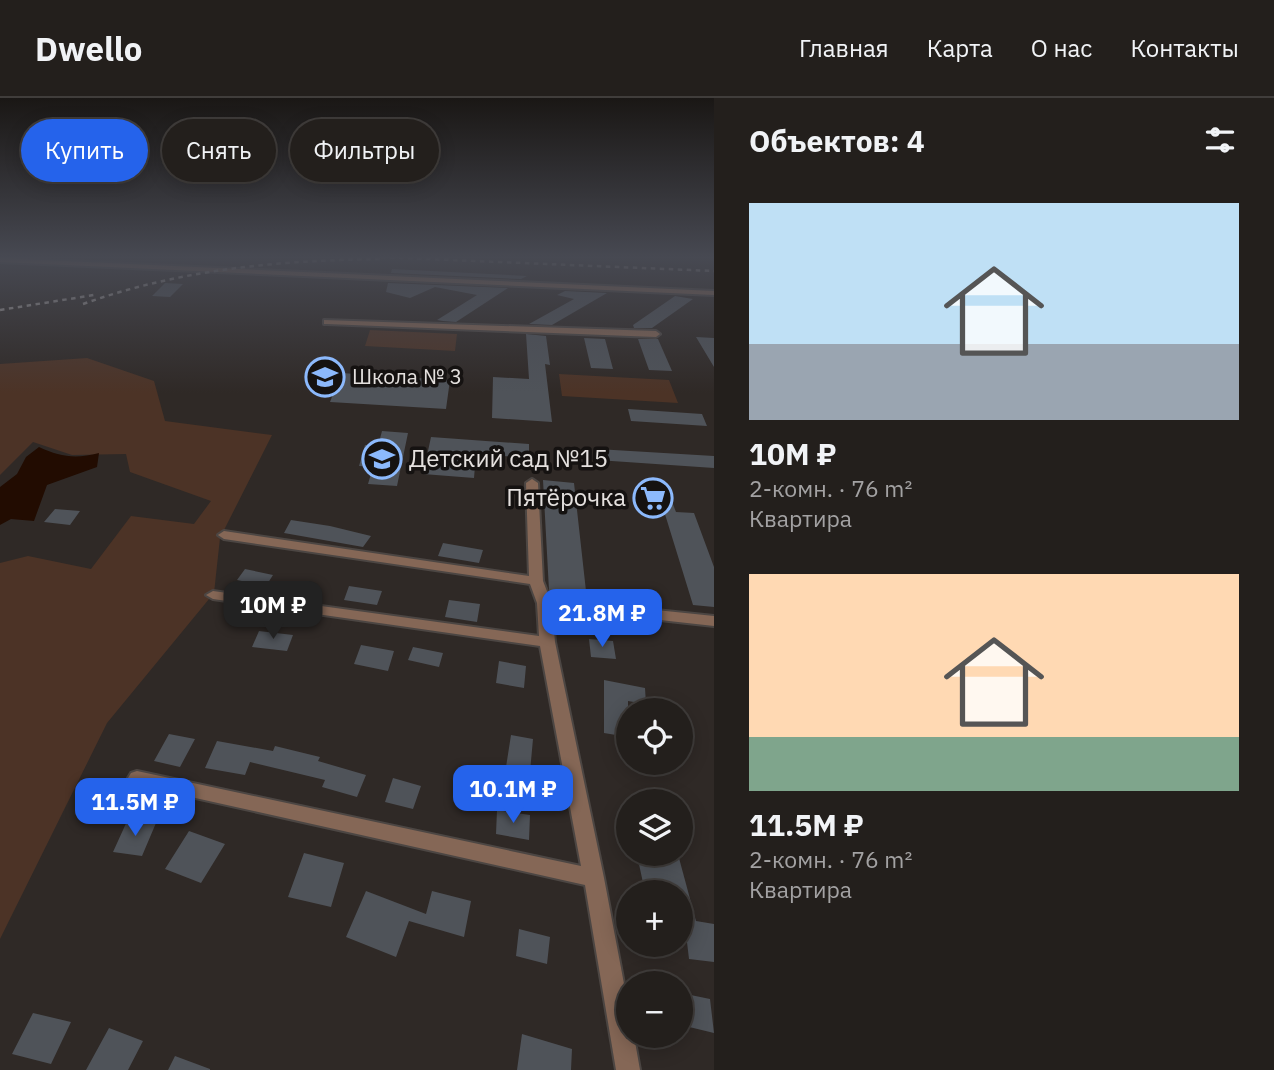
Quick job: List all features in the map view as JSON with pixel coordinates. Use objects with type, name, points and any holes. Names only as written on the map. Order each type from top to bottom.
[{"type":"street","points":[[327,322],[656,334]]},
{"type":"street","points":[[532,483],[536,581],[544,603],[547,642],[594,878],[628,1070]]},
{"type":"street","points":[[224,536],[536,581]]},
{"type":"street","points":[[213,595],[547,642]]},
{"type":"street","points":[[544,603],[714,621]]},
{"type":"street","points":[[138,778],[594,878]]},
{"type":"shaded area","points":[[370,330],[457,334],[455,351],[365,346]]},
{"type":"shaded area","points":[[87,358],[154,381],[165,421],[272,435],[220,538],[214,593],[107,723],[0,939],[0,563],[28,556],[91,569],[131,516],[194,524],[211,501],[130,472],[126,454],[72,455],[33,442],[0,475],[0,364]]},
{"type":"shaded area","points":[[559,374],[669,380],[678,403],[562,396]]},
{"type":"shaded area","points":[[39,447],[68,456],[99,453],[97,467],[47,485],[34,521],[11,519],[0,525],[0,487],[17,474],[26,457]]},
{"type":"building","points":[[465,302],[486,302],[456,322],[437,320]]},
{"type":"building","points":[[568,302],[591,302],[552,325],[529,324]]},
{"type":"building","points":[[666,302],[688,302],[652,328],[634,328],[633,325]]},
{"type":"building","points":[[526,334],[546,336],[550,365],[545,364],[552,422],[492,418],[493,377],[529,379]]},
{"type":"building","points":[[696,337],[714,338],[714,367]]},
{"type":"building","points":[[584,338],[605,339],[613,369],[591,368]]},
{"type":"building","points":[[638,339],[658,339],[672,371],[649,370]]},
{"type":"building","points":[[341,373],[450,380],[446,409],[330,402]]},
{"type":"building","points":[[628,409],[702,414],[707,426],[631,421]]},
{"type":"building","points":[[382,431],[408,433],[397,486],[368,484],[373,467],[359,466],[365,445],[378,446]]},
{"type":"building","points":[[431,437],[529,444],[529,458],[476,454],[474,478],[423,474]]},
{"type":"building","points":[[597,449],[714,456],[714,468],[597,460]]},
{"type":"building","points":[[543,480],[574,483],[587,600],[552,597],[549,590]]},
{"type":"building","points":[[640,487],[667,489],[676,512],[694,513],[714,567],[714,607],[693,605],[664,511],[659,511],[658,507],[646,507]]},
{"type":"building","points":[[55,509],[80,511],[70,525],[44,522]]},
{"type":"building","points":[[291,520],[371,536],[363,547],[284,533]]},
{"type":"building","points":[[443,543],[483,550],[479,563],[438,556]]},
{"type":"building","points":[[245,569],[273,575],[266,586],[237,580]]},
{"type":"building","points":[[349,586],[382,591],[377,605],[344,600]]},
{"type":"building","points":[[449,600],[480,604],[477,622],[445,617]]},
{"type":"building","points":[[259,631],[293,635],[287,651],[252,647]]},
{"type":"building","points":[[589,639],[613,641],[616,659],[591,657]]},
{"type":"building","points":[[361,645],[394,651],[388,671],[354,664]]},
{"type":"building","points":[[413,647],[443,653],[439,667],[408,660]]},
{"type":"building","points":[[499,661],[526,666],[524,688],[496,683]]},
{"type":"building","points":[[604,680],[645,688],[646,698],[616,698],[616,735],[604,733]]},
{"type":"building","points":[[169,734],[195,739],[180,767],[154,761]]},
{"type":"building","points":[[511,735],[533,739],[530,772],[506,767]]},
{"type":"building","points":[[217,741],[273,751],[275,746],[320,757],[318,761],[366,775],[357,797],[322,787],[325,780],[250,762],[245,775],[205,768]]},
{"type":"building","points":[[393,778],[421,786],[413,809],[385,802]]},
{"type":"building","points":[[497,810],[530,815],[529,840],[496,834]]},
{"type":"building","points":[[128,819],[156,823],[142,856],[113,852]]},
{"type":"building","points":[[189,831],[225,844],[201,883],[165,869]]},
{"type":"building","points":[[304,853],[344,863],[331,907],[288,897]]},
{"type":"building","points":[[639,866],[681,866],[685,880],[642,880]]},
{"type":"building","points":[[366,891],[426,914],[432,891],[471,901],[464,937],[409,921],[396,957],[346,937]]},
{"type":"building","points":[[693,910],[696,921],[714,924],[714,962],[689,959],[693,957]]},
{"type":"building","points":[[519,929],[550,937],[547,964],[516,956]]},
{"type":"building","points":[[693,995],[710,999],[714,1033],[693,1028]]},
{"type":"building","points":[[33,1013],[71,1022],[51,1064],[12,1054]]},
{"type":"building","points":[[109,1028],[143,1041],[128,1070],[86,1070]]},
{"type":"building","points":[[522,1034],[572,1049],[571,1070],[517,1070]]},
{"type":"building","points":[[175,1056],[210,1069],[210,1070],[168,1070]]},
{"type":"railway","points":[[0,310],[48,302]]},
{"type":"railway","points":[[83,304],[88,302]]},
{"type":"place","name":"Школа № 3","points":[[325,377]]},
{"type":"place","name":"Детский сад №15","points":[[382,459]]},
{"type":"place","name":"Пятёрочка","points":[[653,498]]}]
